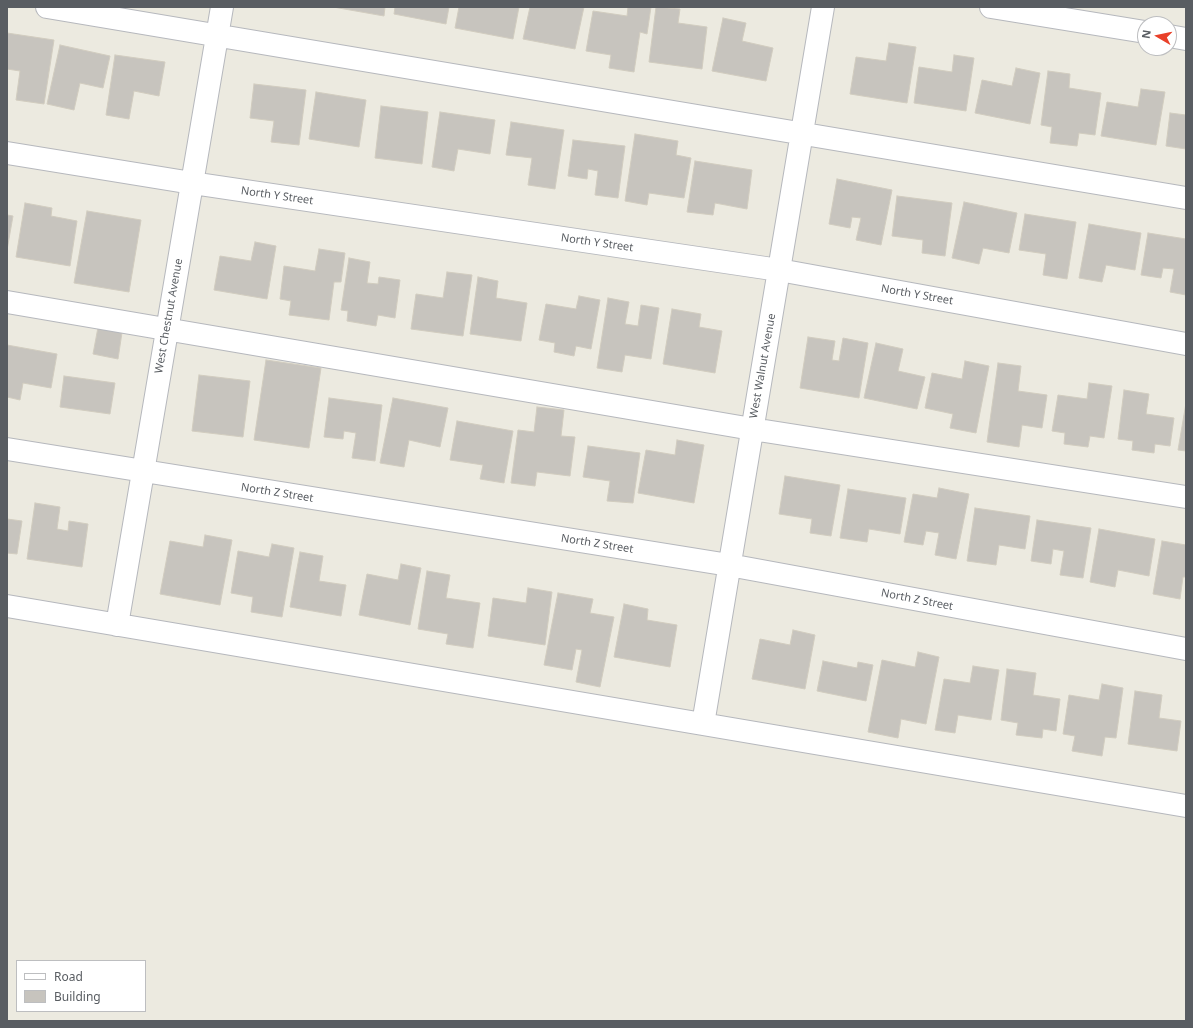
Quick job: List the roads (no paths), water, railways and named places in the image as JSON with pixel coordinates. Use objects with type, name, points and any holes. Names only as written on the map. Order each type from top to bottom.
[{"type":"street","points":[[47,7],[1186,198]]},
{"type":"street","name":"West Chestnut Avenue","points":[[117,625],[222,7]]},
{"type":"street","name":"West Walnut Avenue","points":[[703,724],[823,7]]},
{"type":"street","points":[[991,7],[1137,31]]},
{"type":"street","name":"North Y Street","points":[[7,153],[192,183],[779,270],[1186,344]]},
{"type":"street","points":[[7,302],[752,429],[1186,497]]},
{"type":"street","name":"North Z Street","points":[[7,449],[142,472],[729,565],[1186,650]]},
{"type":"street","points":[[7,606],[1186,806]]}]
